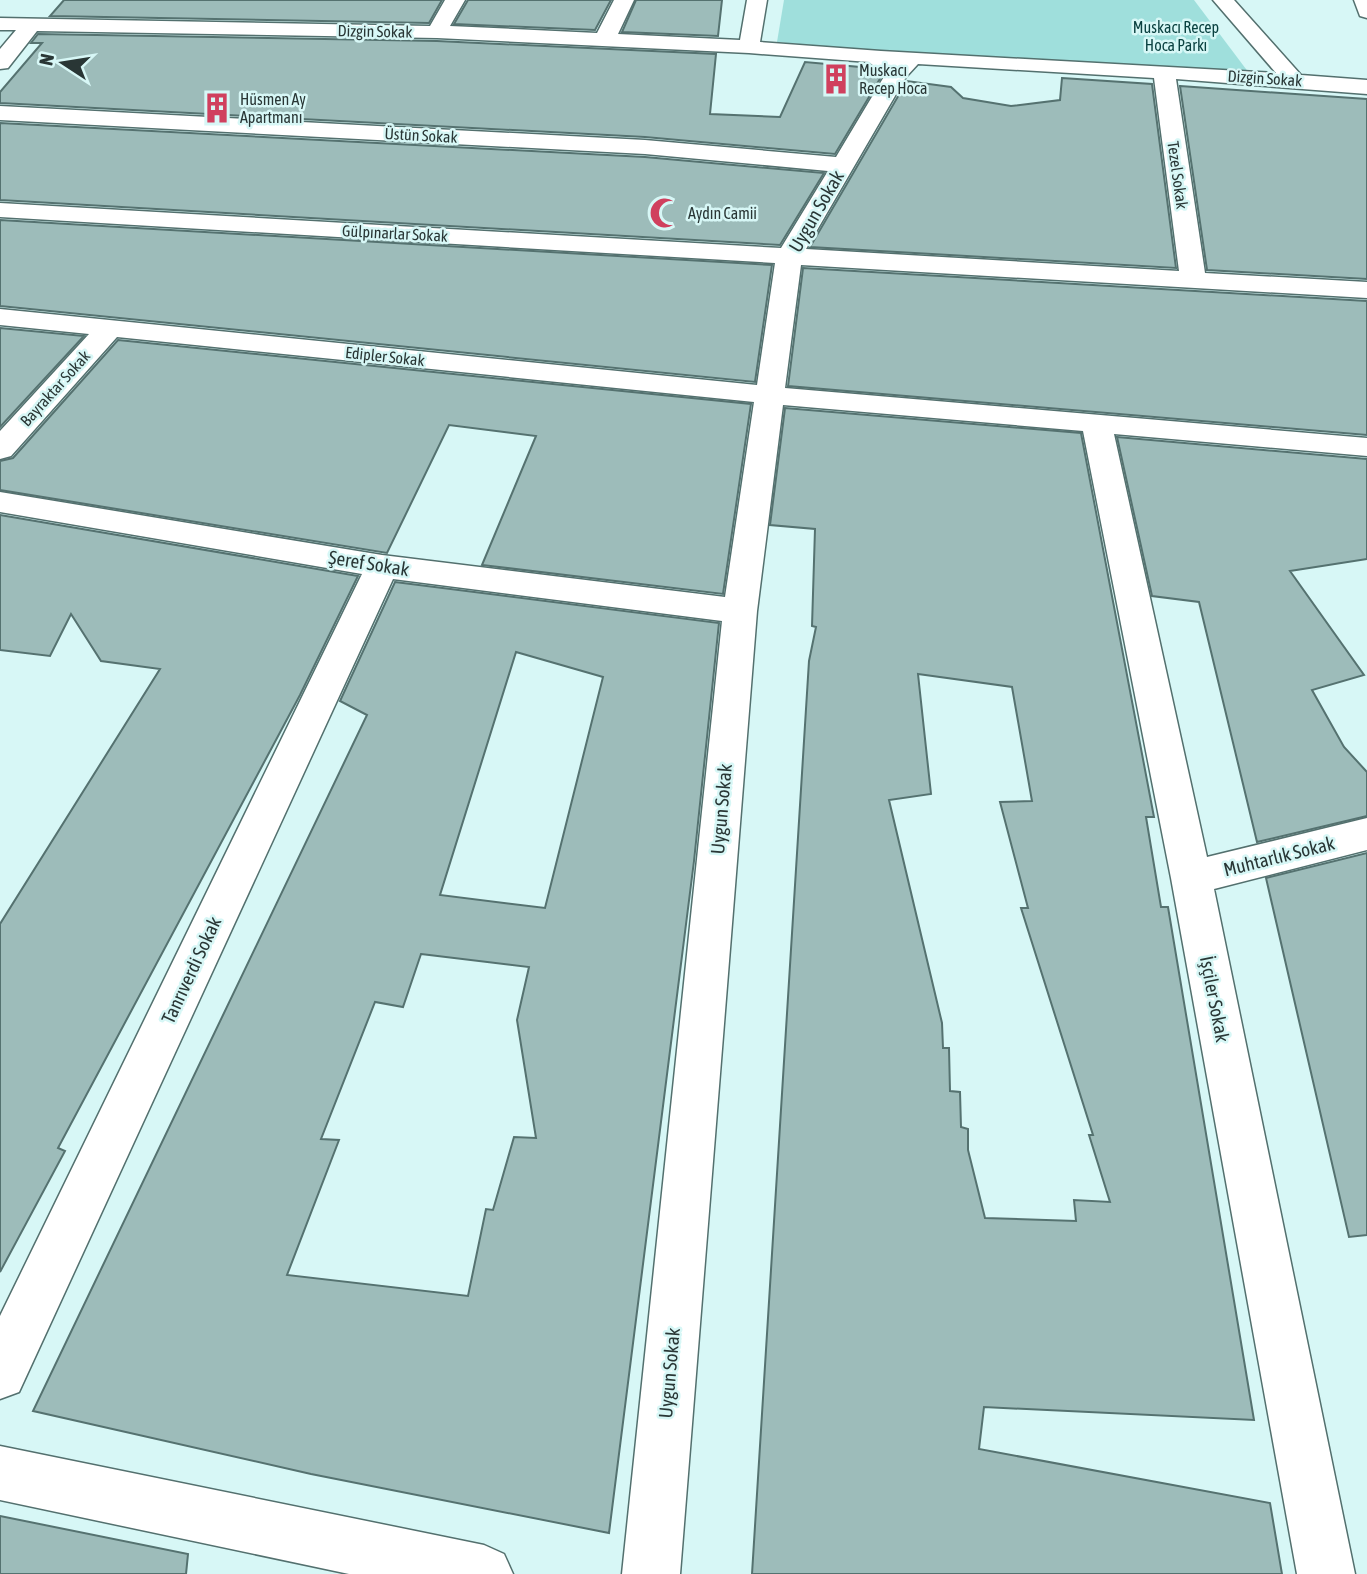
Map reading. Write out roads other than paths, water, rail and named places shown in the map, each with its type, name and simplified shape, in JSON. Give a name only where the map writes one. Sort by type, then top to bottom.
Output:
[{"type":"street","points":[[438,32],[456,0]]},
{"type":"street","points":[[604,41],[624,0]]},
{"type":"street","points":[[749,47],[757,0]]},
{"type":"street","points":[[1223,0],[1293,80]]},
{"type":"street","points":[[1364,0],[1367,12]]},
{"type":"street","name":"Dizgin Sokak","points":[[0,24],[438,32],[875,55],[904,66],[1164,71],[1367,86]]},
{"type":"street","points":[[0,63],[31,25]]},
{"type":"street","name":"Uygun Sokak","points":[[651,1574],[740,611],[789,257],[904,66]]},
{"type":"street","name":"Tezel Sokak","points":[[1164,71],[1193,279]]},
{"type":"street","name":"Üstün Sokak","points":[[0,113],[645,147],[842,165]]},
{"type":"street","name":"Gülpınarlar Sokak","points":[[0,210],[1367,290]]},
{"type":"street","name":"Edipler Sokak","points":[[0,317],[771,395],[1097,426],[1367,447]]},
{"type":"street","name":"Bayraktar Sokak","points":[[0,449],[110,328]]},
{"type":"street","name":"İşçiler Sokak","points":[[1097,426],[1191,878],[1326,1574]]},
{"type":"street","name":"Şeref Sokak","points":[[0,502],[382,566],[740,611]]},
{"type":"street","name":"Tanrıverdi Sokak","points":[[0,1373],[382,566]]},
{"type":"street","name":"Muhtarlık Sokak","points":[[1191,878],[1367,834]]},
{"type":"street","points":[[0,1473],[484,1574]]},
{"type":"place","name":"Muskacı Recep Hoca","points":[[836,79]]},
{"type":"place","name":"Hüsmen Ay Apartmanı","points":[[217,108]]},
{"type":"place","name":"Aydın Camii","points":[[665,213]]},
{"type":"park label","name":"Muskacı Recep Hoca Parkı","points":[[1176,36]]}]
